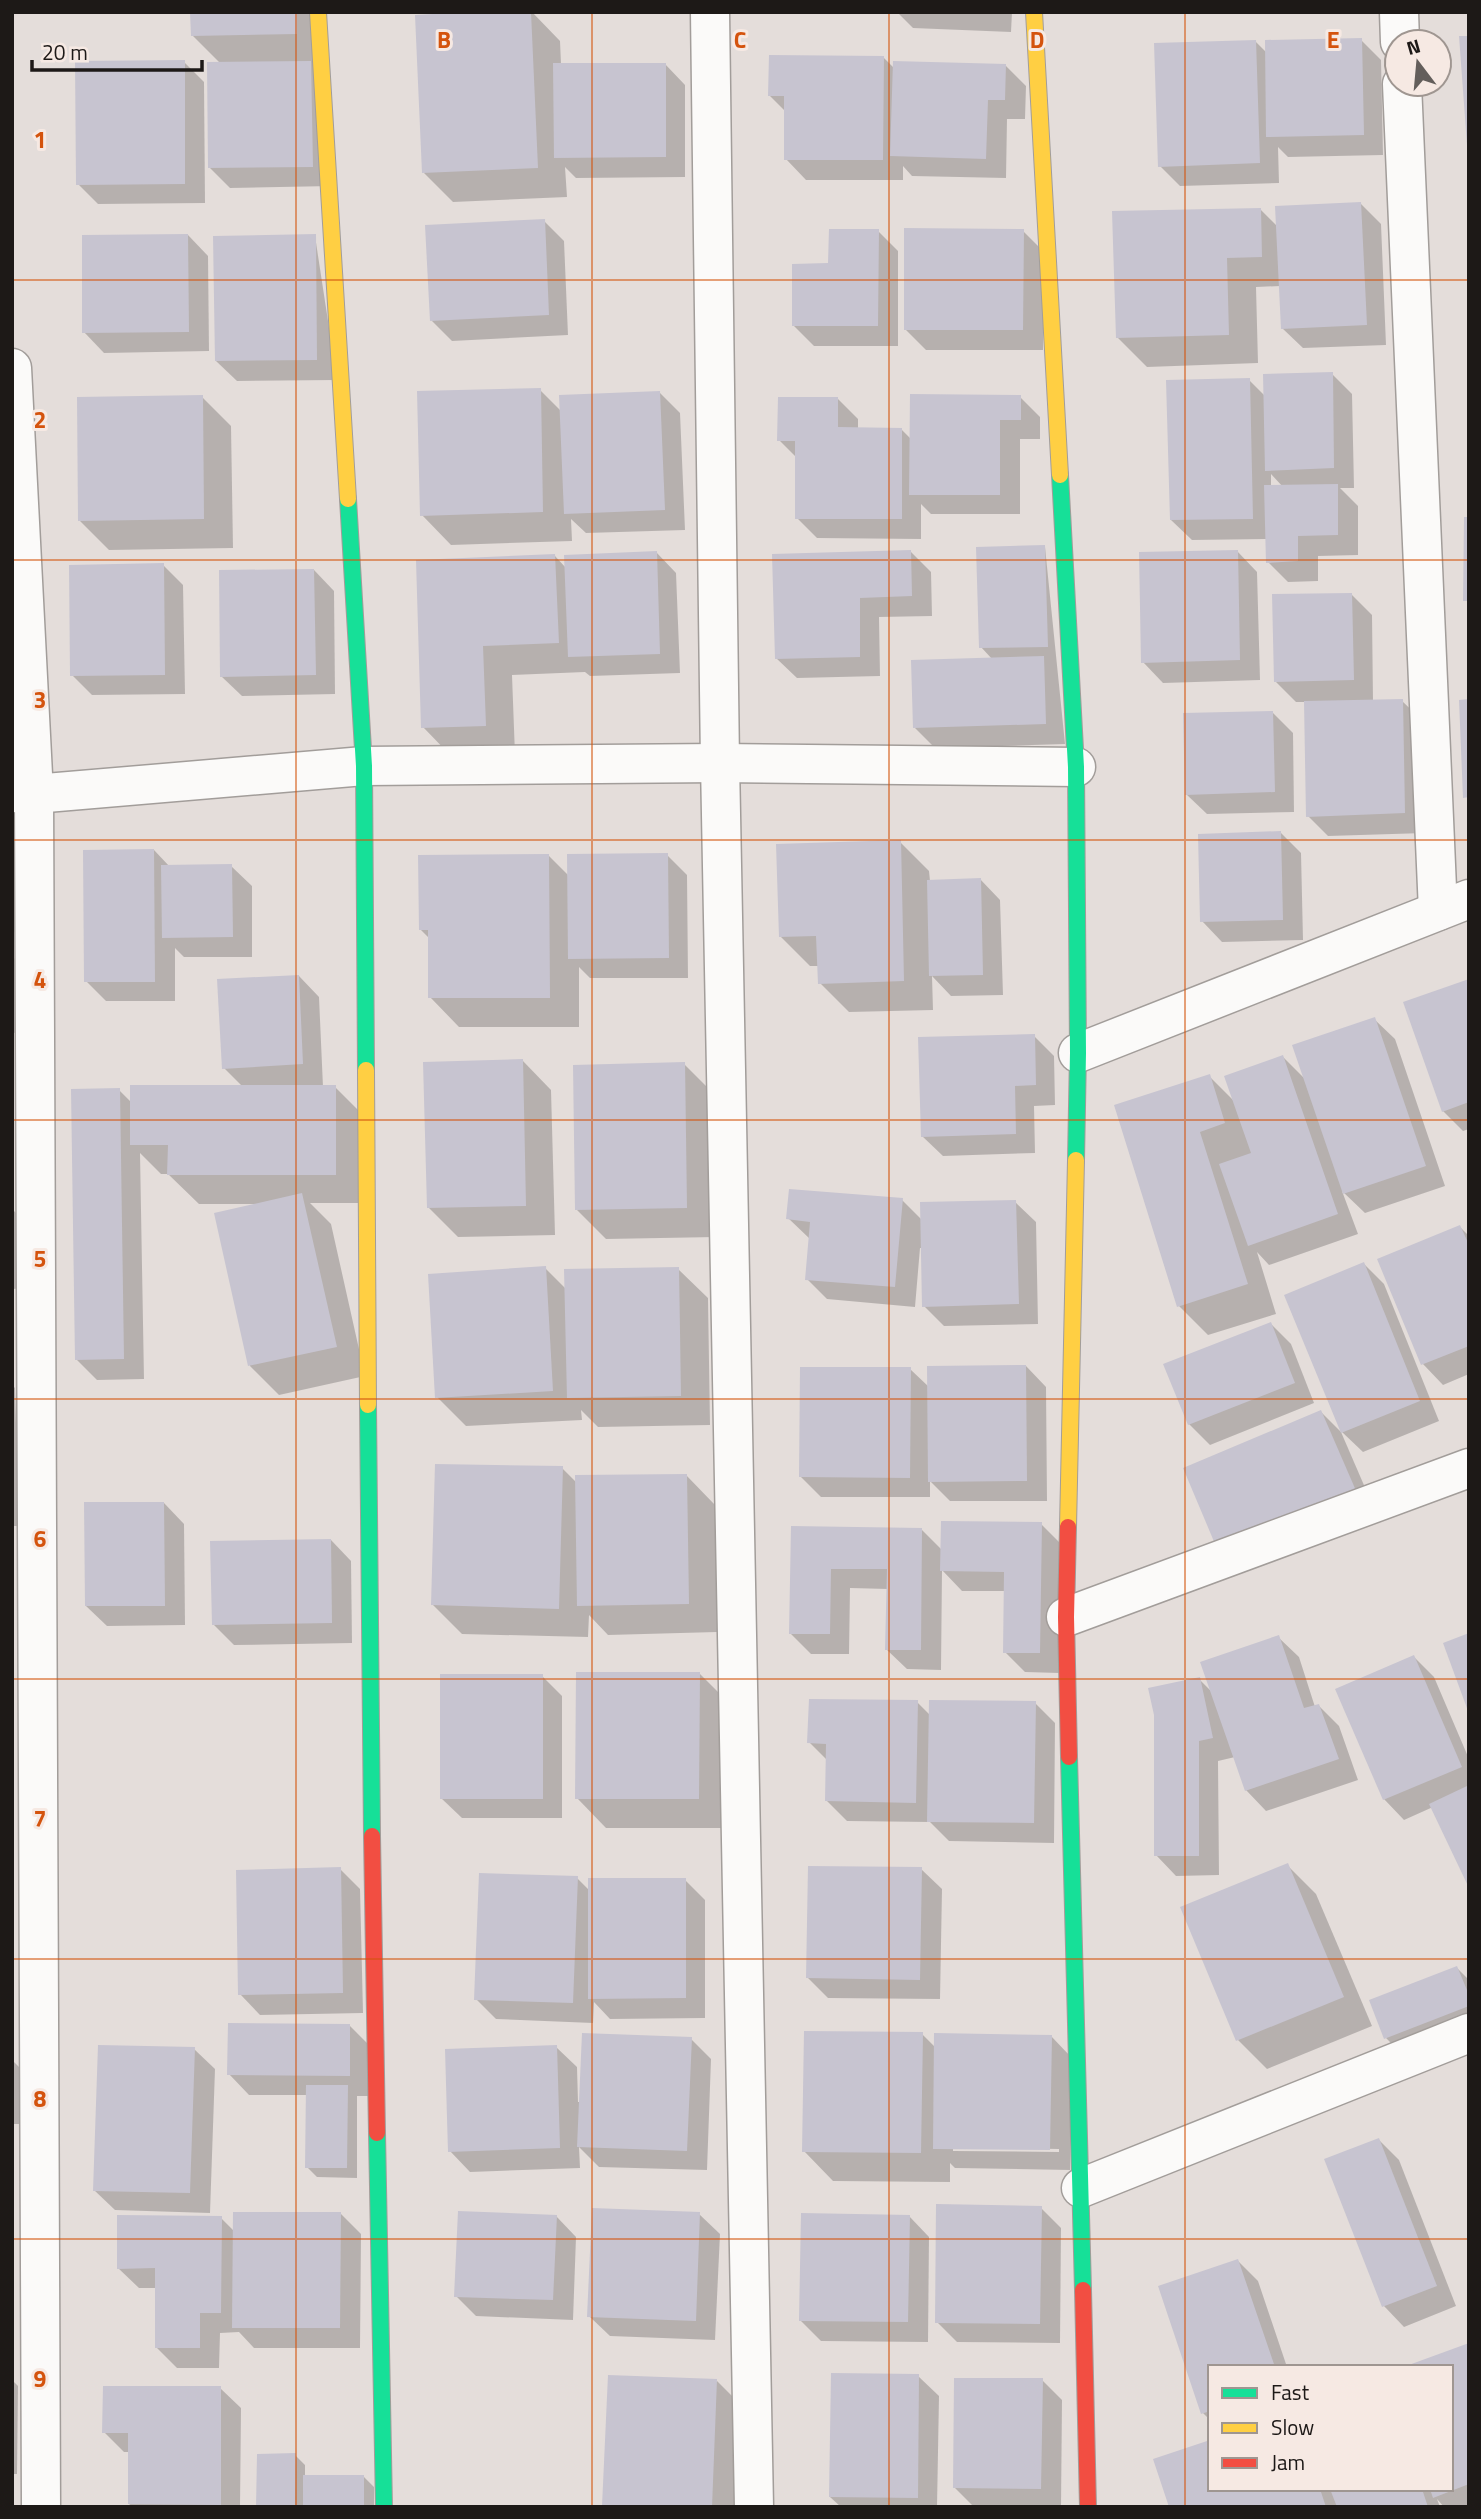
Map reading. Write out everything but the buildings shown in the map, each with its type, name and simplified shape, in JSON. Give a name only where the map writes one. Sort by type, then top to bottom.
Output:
[{"type":"street","points":[[318,12],[364,766],[370,1727],[384,2507]]},
{"type":"street","points":[[710,12],[720,763],[754,2507]]},
{"type":"street","points":[[1034,12],[1076,767],[1078,1052],[1066,1617],[1088,2507]]},
{"type":"street","points":[[1078,1052],[1453,905],[1403,98]]},
{"type":"street","points":[[12,368],[23,794],[41,2507]]},
{"type":"street","points":[[23,794],[364,766],[720,763],[1076,767]]},
{"type":"street","points":[[1066,1617],[1469,1468]]},
{"type":"street","points":[[1081,2188],[1469,2033]]},
{"type":"traffic: fast","points":[[1060,475],[1076,767],[1076,1160]]},
{"type":"traffic: fast","points":[[348,499],[364,766],[366,1070]]},
{"type":"traffic: fast","points":[[368,1405],[372,1836]]},
{"type":"traffic: fast","points":[[1069,1757],[1083,2290]]},
{"type":"traffic: fast","points":[[377,2133],[384,2507]]},
{"type":"traffic: slow","points":[[318,12],[348,499]]},
{"type":"traffic: slow","points":[[1034,12],[1060,475]]},
{"type":"traffic: slow","points":[[366,1070],[368,1405]]},
{"type":"traffic: slow","points":[[1068,1527],[1076,1160]]},
{"type":"traffic: jam","points":[[1068,1527],[1066,1617],[1069,1757]]},
{"type":"traffic: jam","points":[[372,1836],[377,2133]]},
{"type":"traffic: jam","points":[[1083,2290],[1088,2507]]}]
